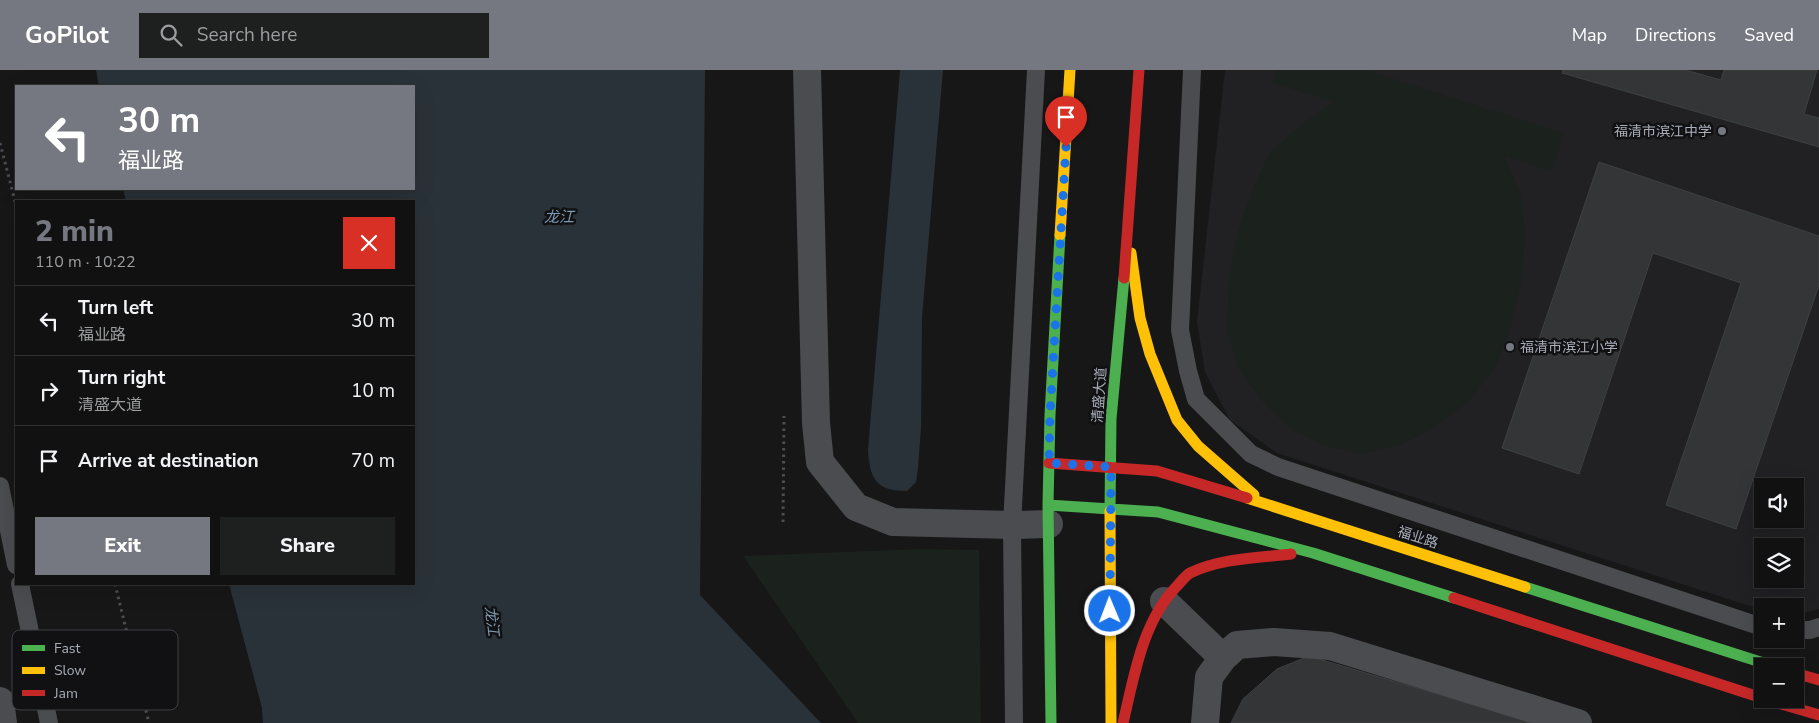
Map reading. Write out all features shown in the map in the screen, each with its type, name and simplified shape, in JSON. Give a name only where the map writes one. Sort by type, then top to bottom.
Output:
[{"type":"street","points":[[807,70],[816,423],[820,462],[856,506],[894,522],[1012,525],[1048,515],[1110,509],[1158,512],[1313,553],[1754,696]]},
{"type":"street","points":[[1051,723],[1048,515],[1050,415],[1070,70]]},
{"type":"street","name":"清盛大道","points":[[1111,723],[1111,419],[1128,228],[1139,70]]},
{"type":"street","points":[[1128,228],[1140,318],[1150,354],[1177,420],[1198,446],[1262,502]]},
{"type":"street","name":"福业路","points":[[1049,463],[1158,471],[1262,502],[1754,660]]},
{"type":"street","points":[[1123,723],[1138,660],[1156,612],[1164,600],[1189,574],[1222,562],[1313,553]]},
{"type":"street","points":[[1164,600],[1223,658]]},
{"type":"street","points":[[1205,723],[1209,677],[1223,658],[1236,645],[1274,642],[1330,646],[1578,723]]},
{"type":"street","points":[[1804,670],[1819,668]]},
{"type":"street","points":[[1804,674],[1819,680]]},
{"type":"street","points":[[0,701],[3,723]]},
{"type":"street","points":[[1778,708],[1788,716]]},
{"type":"street","points":[[1795,708],[1819,715]]},
{"type":"lane","points":[[1014,723],[1012,525],[1036,70]]},
{"type":"lane","points":[[1192,70],[1180,330],[1196,399],[1251,454],[1278,467],[1754,624]]},
{"type":"lane","points":[[0,486],[15,560]]},
{"type":"lane","points":[[20,585],[30,630]]},
{"type":"lane","points":[[1804,630],[1819,627]]},
{"type":"lane","points":[[46,710],[49,723]]},
{"type":"path","points":[[0,143],[15,201]]},
{"type":"path","points":[[115,585],[126,630]]},
{"type":"path","points":[[146,710],[149,723]]},
{"type":"shaded area","name":"福清市滨江小学","points":[[1225,70],[1819,70],[1819,609],[1804,613],[1804,598],[1754,598],[1754,607],[1277,453],[1230,420],[1205,372],[1197,322]]},
{"type":"shaded area","points":[[1276,70],[1365,70],[1564,133],[1552,171],[1504,156],[1522,197],[1525,241],[1521,283],[1511,326],[1496,366],[1470,400],[1435,427],[1402,444],[1361,454],[1326,446],[1292,430],[1264,403],[1238,368],[1227,330],[1229,279],[1237,235],[1252,191],[1271,151],[1305,122],[1335,102],[1273,83]]},
{"type":"shaded area","points":[[920,549],[979,550],[981,723],[858,723],[743,556]]},
{"type":"water","name":"龙江","points":[[96,70],[705,70],[700,595],[821,723],[263,723],[262,708],[229,585],[415,585],[415,200],[126,200],[123,190],[415,190],[415,85],[99,85]]},
{"type":"water","points":[[900,70],[943,70],[922,317],[921,428],[918,468],[916,482],[907,491],[888,489],[876,481],[870,468],[868,450]]},
{"type":"building","points":[[1563,70],[1685,70],[1721,80],[1724,70],[1817,70],[1804,114],[1819,118],[1819,147],[1562,73]]},
{"type":"building","points":[[1599,162],[1819,236],[1819,285],[1736,529],[1666,505],[1741,283],[1653,253],[1579,474],[1502,448]]},
{"type":"building","points":[[1309,656],[1532,723],[1231,723],[1243,699],[1277,669]]},
{"type":"traffic: fast","points":[[1051,723],[1048,505],[1050,415],[1060,235]]},
{"type":"traffic: fast","points":[[1110,511],[1111,419],[1124,278]]},
{"type":"traffic: fast","points":[[1048,505],[1158,512],[1313,553],[1454,598]]},
{"type":"traffic: fast","points":[[1525,587],[1754,660]]},
{"type":"traffic: slow","points":[[1060,235],[1070,70]]},
{"type":"traffic: slow","points":[[1131,253],[1140,318],[1150,354],[1177,420],[1198,446],[1254,495]]},
{"type":"traffic: slow","points":[[1247,498],[1525,587]]},
{"type":"traffic: slow","points":[[1110,511],[1111,723]]},
{"type":"traffic: jam","points":[[1124,278],[1139,70]]},
{"type":"traffic: jam","points":[[1049,463],[1157,471],[1247,498]]},
{"type":"traffic: jam","points":[[1123,723],[1147,633],[1165,600],[1185,577],[1202,568],[1227,561],[1291,554]]},
{"type":"traffic: jam","points":[[1454,598],[1754,695]]},
{"type":"traffic: jam","points":[[1804,676],[1819,680]]},
{"type":"traffic: jam","points":[[1795,708],[1819,715]]},
{"type":"place","name":"福清市滨江中学","points":[[1722,131]]},
{"type":"place","name":"福清市滨江小学","points":[[1510,347]]},
{"type":"route","points":[[1066,147],[1050,415],[1049,463],[1111,467],[1110,611]]}]
